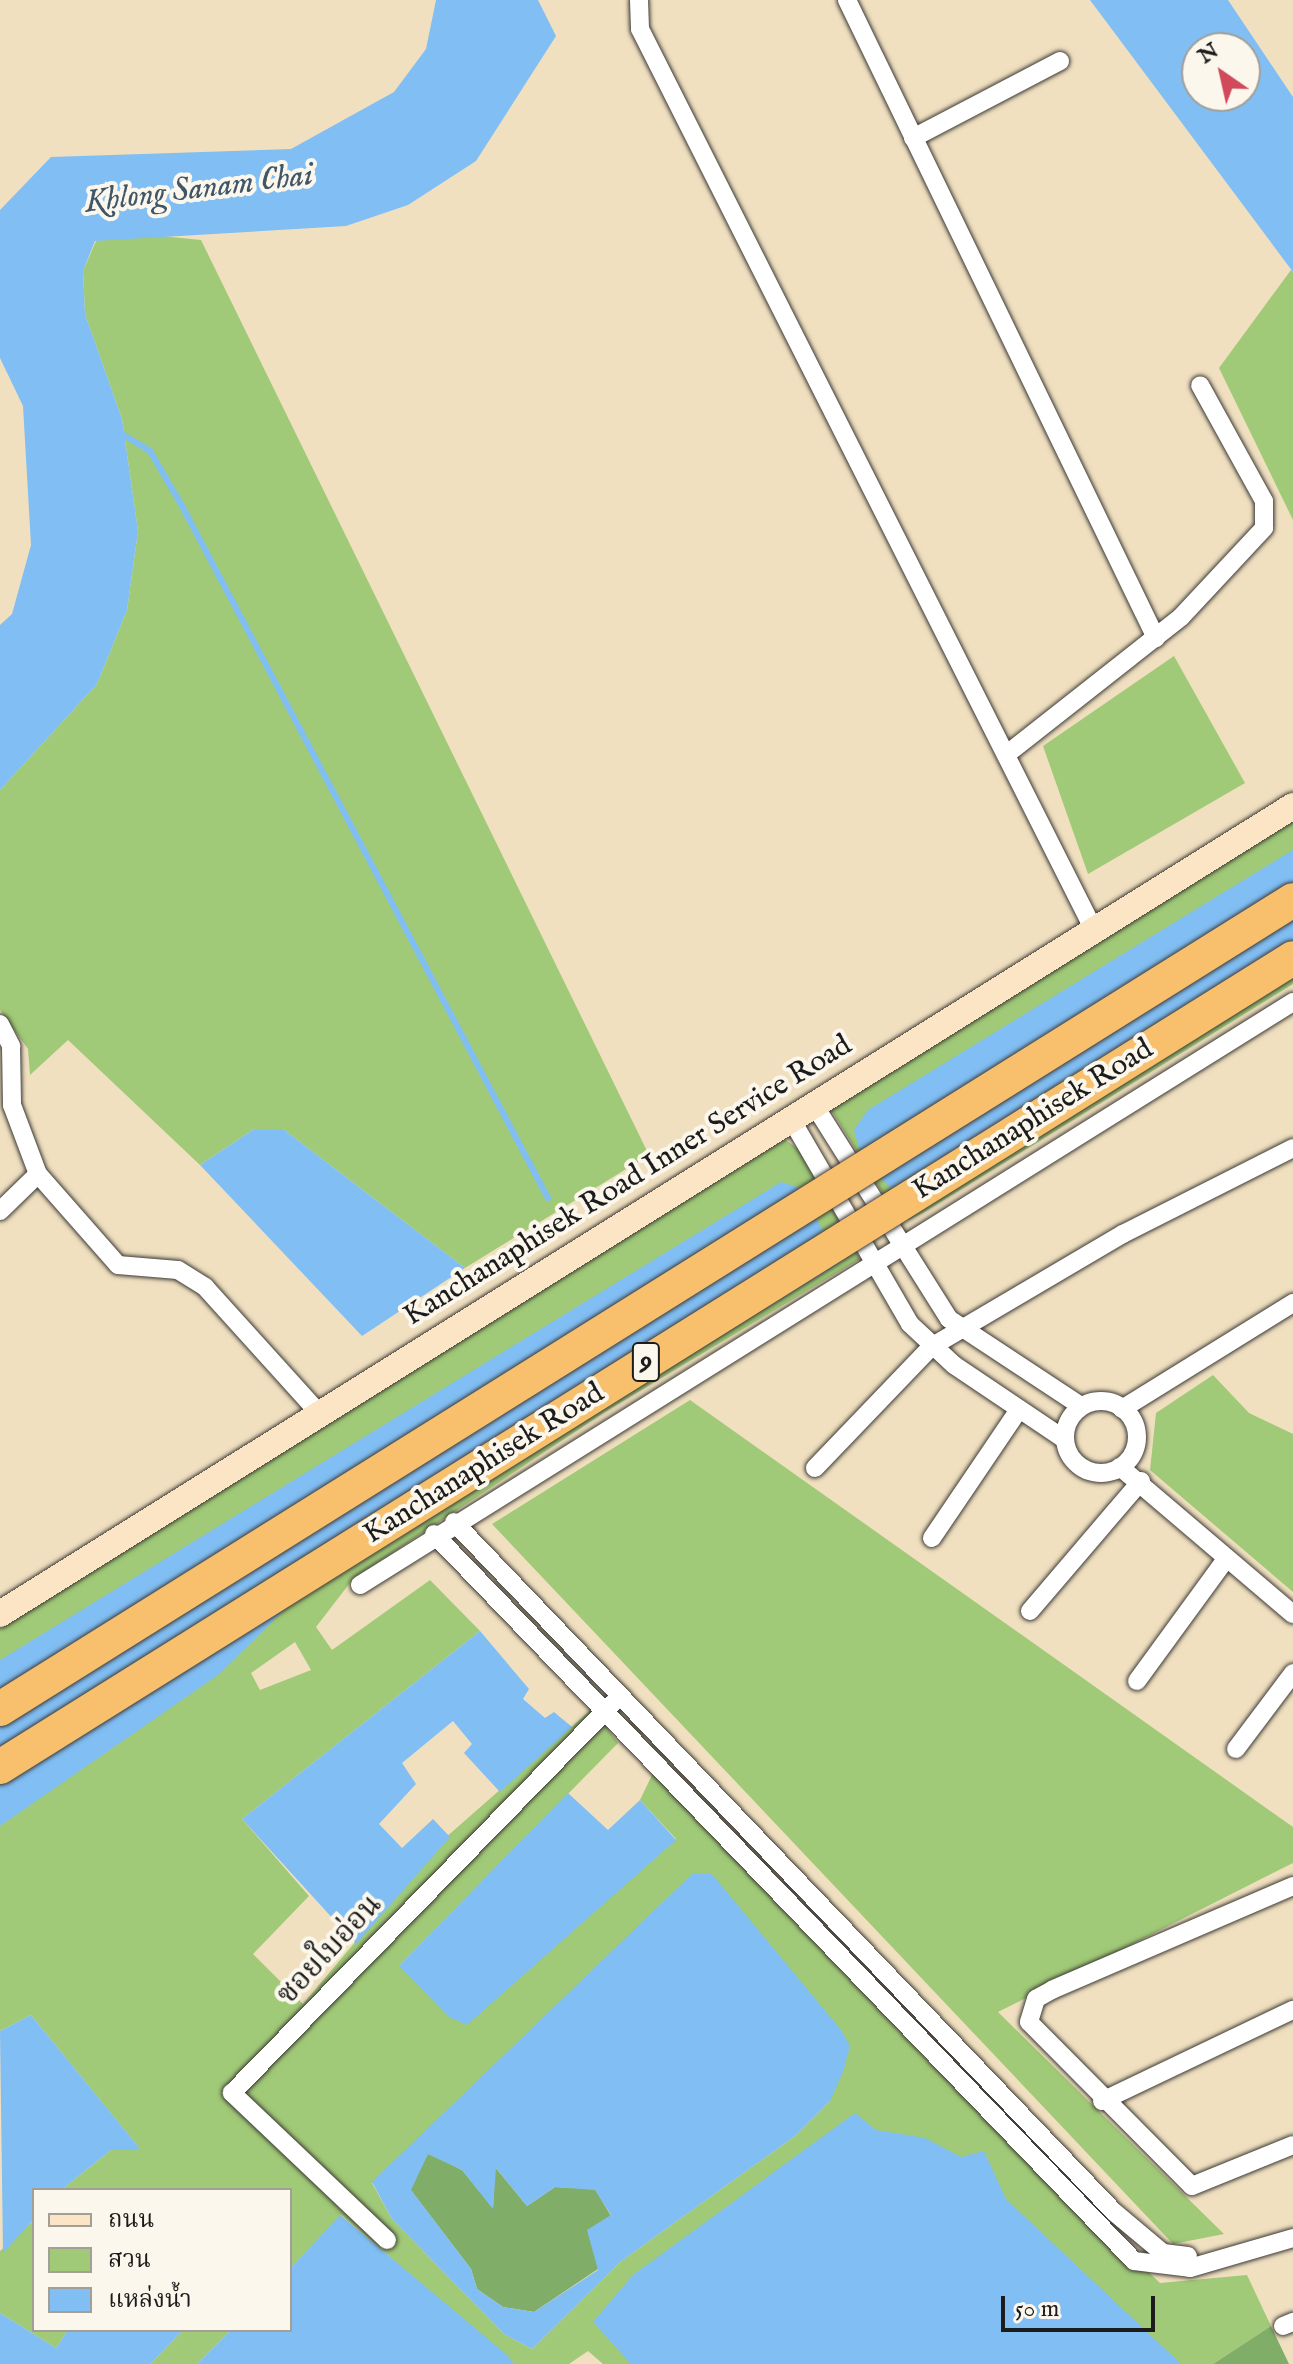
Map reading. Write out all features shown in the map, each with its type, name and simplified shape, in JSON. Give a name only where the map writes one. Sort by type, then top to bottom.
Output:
[{"type":"highway","name":"Kanchanaphisek Road","points":[[0,1709],[1293,900]]},
{"type":"highway","name":"Kanchanaphisek Road","points":[[0,1767],[1293,958]]},
{"type":"main road","name":"Kanchanaphisek Road Inner Service Road","points":[[0,1614],[790,1117],[1293,806]]},
{"type":"street","points":[[639,0],[640,29],[1094,930]]},
{"type":"street","points":[[847,0],[1156,638]]},
{"type":"street","points":[[913,138],[1060,61]]},
{"type":"street","points":[[1007,754],[1156,638],[1264,528],[1264,501],[1200,385]]},
{"type":"street","points":[[360,1585],[434,1534],[877,1263],[1293,1002]]},
{"type":"street","points":[[0,1024],[11,1046],[12,1105],[38,1174],[118,1265],[178,1270],[205,1287],[319,1413]]},
{"type":"street","points":[[813,1103],[901,1248],[962,1331],[1081,1406],[1105,1401],[1122,1409],[1137,1435],[1120,1467]]},
{"type":"street","points":[[790,1117],[931,1347],[1018,1411],[1064,1439],[1084,1469],[1120,1467],[1141,1481],[1226,1559],[1293,1614]]},
{"type":"street","points":[[815,1468],[931,1347],[1123,1234],[1293,1148]]},
{"type":"street","points":[[0,1211],[38,1174]]},
{"type":"street","points":[[1122,1409],[1293,1303]]},
{"type":"street","points":[[1064,1439],[1081,1406]]},
{"type":"street","points":[[932,1538],[1018,1411]]},
{"type":"street","points":[[1030,1611],[1141,1481]]},
{"type":"street","points":[[454,1522],[1114,2212],[1163,2253],[1193,2256],[1293,2227]]},
{"type":"street","points":[[434,1534],[607,1710],[1134,2261],[1190,2268],[1293,2238]]},
{"type":"street","points":[[1137,1681],[1226,1559]]},
{"type":"street","points":[[1236,1749],[1293,1673]]},
{"type":"street","name":"ซอยใบอ่อน","points":[[387,2240],[232,2093],[620,1695]]},
{"type":"street","points":[[1293,1886],[1036,1999],[1033,2033],[1192,2186],[1293,2145]]},
{"type":"street","points":[[793,1907],[808,1892]]},
{"type":"street","points":[[1102,2101],[1293,2010]]},
{"type":"green space","points":[[142,234],[201,240],[649,1155],[465,1268],[283,1129],[254,1129],[200,1165],[68,1040],[30,1075],[28,1049],[0,1010],[0,790],[97,684],[127,610],[138,531],[122,419],[85,314],[83,271],[96,241]]},
{"type":"green space","points":[[1291,270],[1293,272],[1293,520],[1219,368]]},
{"type":"green space","points":[[1174,656],[1245,783],[1088,874],[1043,746]]},
{"type":"green space","points":[[1293,821],[1293,984],[923,1213],[909,1220],[884,1195],[830,1108]]},
{"type":"green space","points":[[784,1139],[800,1150],[860,1259],[605,1412],[353,1579],[316,1627],[332,1650],[430,1580],[480,1631],[242,1819],[309,1896],[253,1954],[303,2004],[436,1846],[593,1708],[618,1743],[399,1966],[676,1839],[640,1800],[653,1773],[938,2071],[1160,2283],[1247,2275],[1271,2326],[1213,2364],[603,2364],[588,2351],[569,2364],[514,2364],[341,2215],[292,2267],[292,2188],[64,2188],[111,2150],[140,2149],[31,2015],[0,2031],[0,1627]],"holes":[[[295,1642],[311,1670],[260,1690],[251,1673]],[[830,2101],[795,2136],[620,2262],[532,2349],[504,2334],[392,2219],[372,2183]]]},
{"type":"green space","points":[[1213,1375],[1249,1413],[1293,1434],[1293,1592],[1150,1470],[1156,1413]]},
{"type":"green space","points":[[690,1400],[1293,1827],[1293,1863],[998,2012],[1224,2234],[1173,2244],[492,1524]]},
{"type":"green space","points":[[428,2154],[462,2170],[493,2208],[495,2167],[527,2206],[555,2187],[595,2189],[611,2216],[598,2269],[534,2312],[503,2307],[477,2289],[471,2269],[410,2189]]},
{"type":"green space","points":[[32,2222],[32,2332],[67,2332],[56,2348],[0,2313],[0,2251]]},
{"type":"green space","points":[[1271,2326],[1289,2364],[1213,2364]]},
{"type":"green space","points":[[181,2332],[229,2332],[197,2364],[150,2364]]},
{"type":"water","name":"Khlong Sanam Chai","points":[[436,0],[538,0],[556,36],[476,161],[408,205],[346,226],[95,241],[83,271],[85,314],[122,419],[138,531],[127,610],[97,684],[0,790],[0,625],[12,614],[31,545],[23,406],[0,358],[0,210],[51,157],[291,149],[394,92],[426,49]]},
{"type":"water","points":[[1090,0],[1228,0],[1249,32],[1181,32],[1181,112],[1261,112],[1261,49],[1293,97],[1293,272]]},
{"type":"water","points":[[1293,850],[1293,974],[926,1200],[888,1186],[860,1151],[854,1130],[868,1110]]},
{"type":"water","points":[[254,1129],[283,1129],[465,1268],[362,1336],[200,1165]]},
{"type":"water","points":[[781,1182],[800,1188],[840,1263],[309,1586],[218,1675],[0,1826],[0,1660]]},
{"type":"water","points":[[480,1631],[529,1689],[523,1699],[545,1718],[554,1712],[572,1727],[500,1792],[464,1753],[472,1744],[453,1721],[402,1763],[416,1784],[379,1824],[402,1848],[433,1819],[450,1837],[356,1944],[242,1819]]},
{"type":"water","points":[[568,1793],[608,1830],[640,1800],[676,1840],[467,2025],[449,2017],[399,1966]]},
{"type":"water","points":[[693,1873],[711,1873],[841,2030],[850,2046],[830,2101],[795,2136],[620,2262],[532,2349],[504,2334],[392,2219],[372,2182]],"holes":[[[428,2154],[462,2170],[493,2209],[496,2168],[527,2206],[555,2187],[595,2190],[611,2215],[587,2230],[598,2270],[534,2312],[503,2307],[477,2289],[471,2269],[411,2190]]]},
{"type":"water","points":[[31,2015],[141,2150],[111,2150],[64,2188],[32,2188],[32,2221],[3,2253],[0,2031]]},
{"type":"water","points":[[855,2113],[876,2130],[925,2138],[961,2157],[984,2151],[1006,2199],[1181,2364],[631,2364],[593,2322],[633,2275]]},
{"type":"water","points":[[340,2215],[514,2364],[197,2364],[229,2332],[292,2332],[292,2267]]},
{"type":"water","points":[[0,2313],[56,2348],[67,2332],[181,2332],[150,2364],[0,2364]]},
{"type":"waterway","points":[[117,431],[150,451],[182,506],[548,1198]]}]
